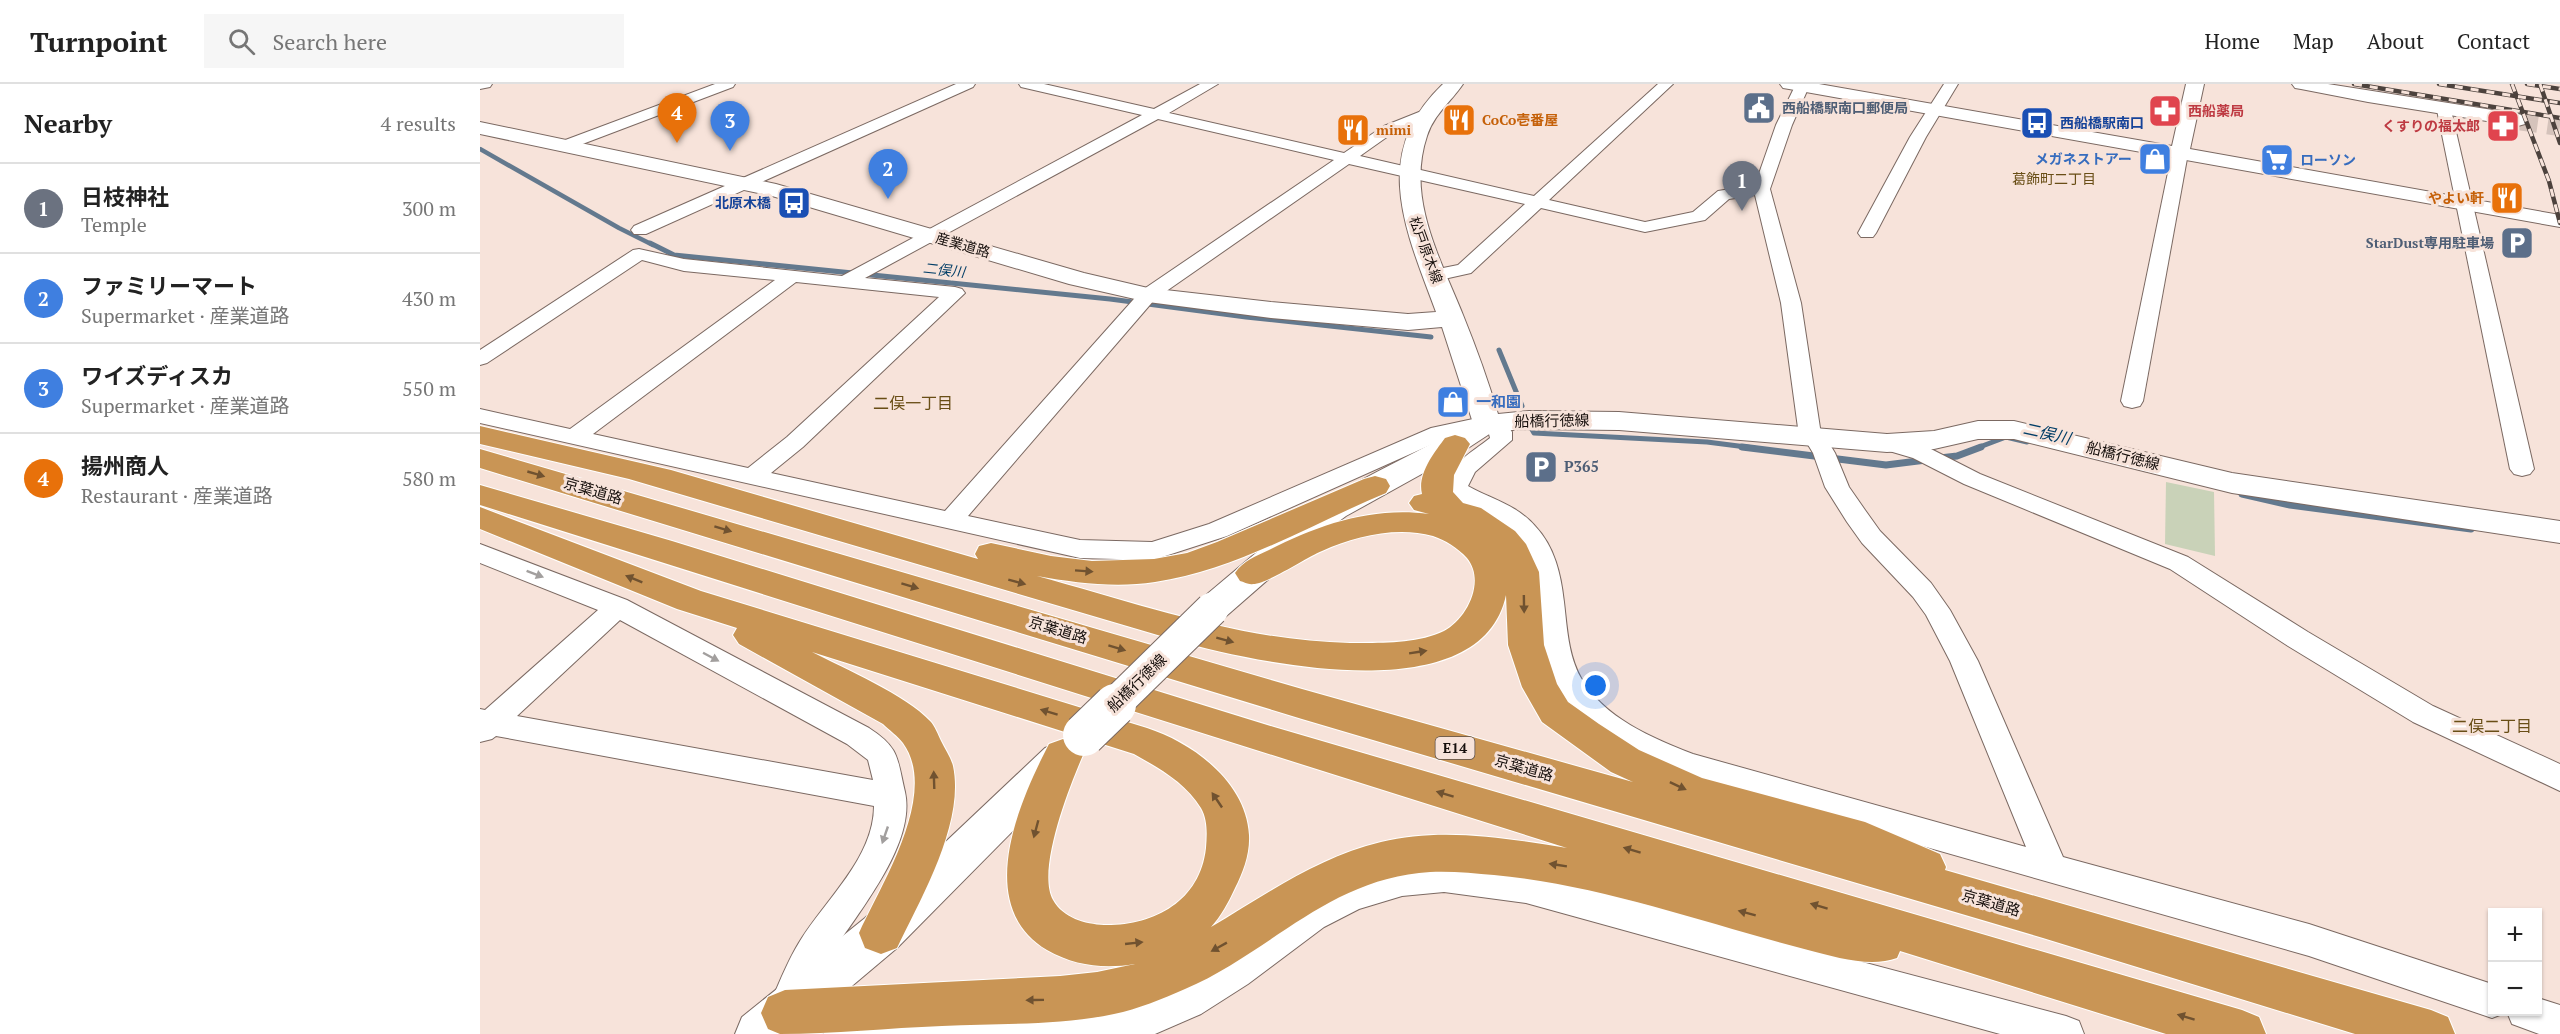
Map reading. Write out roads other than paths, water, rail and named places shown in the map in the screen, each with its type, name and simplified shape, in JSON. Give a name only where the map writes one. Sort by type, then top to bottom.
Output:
[{"type":"highway","points":[[480,435],[998,556],[1069,570],[1112,573],[1153,571],[1198,562],[1234,549],[1376,486]]},
{"type":"highway","points":[[1451,508],[1438,494],[1437,485],[1440,471],[1455,444]]},
{"type":"highway","name":"京葉道路","points":[[480,458],[1302,704],[2043,918],[2431,1034]]},
{"type":"highway","points":[[638,472],[1236,643],[1289,652],[1396,655],[1449,645],[1464,636],[1478,621],[1488,605],[1492,589],[1489,570],[1482,554],[1467,540],[1443,528],[1417,523],[1383,522],[1348,528],[1315,540],[1252,573]]},
{"type":"highway","points":[[480,495],[660,549],[1274,742],[2242,1034]]},
{"type":"highway","points":[[1300,534],[1351,513],[1390,503],[1423,503],[1451,508],[1470,515],[1504,539],[1514,552],[1522,572],[1526,645],[1540,687],[1555,712],[1585,735],[1625,761],[1694,793],[1865,840],[2043,918]]},
{"type":"highway","points":[[480,517],[688,600],[1147,743],[1174,756],[1195,771],[1213,793],[1226,814],[1228,839],[1223,868],[1213,889],[1197,913],[1173,931],[1144,942],[1108,946],[1080,945],[1052,929],[1033,908],[1029,886],[1029,855],[1047,792],[1074,745]]},
{"type":"highway","points":[[688,600],[896,714],[918,733],[933,765],[932,801],[916,865],[881,933]]},
{"type":"highway","points":[[786,1029],[882,1005],[1052,1000],[1100,995],[1134,987],[1168,975],[1228,942],[1298,894],[1340,873],[1419,854],[1481,855],[1589,870],[1810,930],[2031,969]]},
{"type":"main road","name":"松戸原木線","points":[[1454,84],[1429,112],[1416,138],[1408,171],[1411,210],[1423,249],[1451,318],[1487,423]]},
{"type":"main road","name":"産業道路","points":[[480,128],[745,183],[819,202],[1078,279],[1148,296],[1408,322],[1451,318]]},
{"type":"main road","name":"船橋行徳線","points":[[786,1029],[1212,609],[1252,573],[1335,509],[1455,444],[1487,423],[1529,420],[1619,421],[1823,451],[1934,440],[1978,430],[2014,430],[2232,483],[2560,532]]},
{"type":"street","points":[[480,86],[485,84]]},
{"type":"street","points":[[566,145],[728,84]]},
{"type":"street","points":[[640,230],[968,84]]},
{"type":"street","points":[[1026,84],[1645,227],[1699,216],[1724,195],[1762,189]]},
{"type":"street","points":[[846,282],[1211,84]]},
{"type":"street","points":[[1435,275],[1464,269],[1666,84]]},
{"type":"street","points":[[1867,233],[1918,137],[1951,84]]},
{"type":"street","points":[[2132,401],[2195,84]]},
{"type":"street","points":[[2301,84],[2444,110],[2518,120]]},
{"type":"street","points":[[2050,867],[1964,661],[1937,610],[1922,590],[1871,537],[1837,487],[1823,451],[1807,420],[1791,303],[1762,189],[1798,85],[2560,221]]},
{"type":"street","points":[[2444,110],[2522,468]]},
{"type":"street","points":[[952,519],[1148,296],[1347,157],[1395,126],[1429,112]]},
{"type":"street","points":[[480,359],[639,254],[684,265],[955,293],[795,442],[753,476]]},
{"type":"street","points":[[574,437],[792,276]]},
{"type":"street","points":[[480,416],[1080,549],[1153,551],[1218,530],[1439,433],[1487,423],[1496,425],[1501,432],[1501,440],[1464,467],[1457,479],[1456,489],[1461,494],[1492,506],[1510,517],[1531,537],[1547,575],[1556,650],[1563,675],[1580,701],[1604,723],[1642,746],[1704,770],[2309,940],[2488,999]]},
{"type":"street","points":[[1887,443],[1921,453],[1972,479],[2180,563],[2298,639],[2423,714],[2560,778]]},
{"type":"street","points":[[480,553],[618,607],[858,736],[879,752],[887,771],[891,796],[889,822],[882,843],[869,868],[800,973],[786,1029],[889,1034],[1063,1032],[1132,1022],[1153,1017],[1188,1002],[1235,972],[1312,916],[1351,897],[1402,881],[1444,877],[1526,888],[2066,1034]]},
{"type":"street","points":[[484,726],[618,607]]},
{"type":"street","points":[[484,726],[891,796]]},
{"type":"street","points":[[2540,1016],[2560,1023]]},
{"type":"waterway","name":"二俣川","points":[[480,149],[653,245]]},
{"type":"waterway","name":"二俣川","points":[[650,243],[674,255],[1110,299],[1246,317],[1431,337]]},
{"type":"waterway","name":"二俣川","points":[[1499,350],[1522,406]]},
{"type":"waterway","name":"二俣川","points":[[1530,426],[1534,433],[1707,442],[1754,448]]},
{"type":"waterway","name":"二俣川","points":[[1977,448],[2006,437],[2027,442]]},
{"type":"waterway","name":"二俣川","points":[[1742,447],[1886,465],[1926,460]]},
{"type":"waterway","name":"二俣川","points":[[1940,458],[1957,456],[1981,447]]},
{"type":"waterway","name":"二俣川","points":[[2242,494],[2290,505],[2471,529]]},
{"type":"tunnel","points":[[2518,120],[2560,126]]},
{"type":"railway","points":[[2354,84],[2523,112]]},
{"type":"railway","points":[[2439,84],[2517,96]]},
{"type":"railway","points":[[2512,84],[2517,96]]},
{"type":"railway","points":[[2527,84],[2541,86]]},
{"type":"railway","points":[[2541,86],[2560,89]]},
{"type":"railway","points":[[2541,86],[2546,101]]},
{"type":"railway","points":[[2517,96],[2546,101]]},
{"type":"railway","points":[[2517,96],[2523,112]]},
{"type":"railway","points":[[2546,101],[2560,103]]},
{"type":"railway","points":[[2546,101],[2551,117]]},
{"type":"railway","points":[[2523,112],[2551,117]]},
{"type":"railway","points":[[2523,112],[2549,181],[2560,223]]},
{"type":"railway","points":[[2551,117],[2560,118]]},
{"type":"railway","points":[[2551,117],[2560,143]]},
{"type":"place","name":"西船橋駅南口郵便局","points":[[1759,108]]},
{"type":"place","name":"西船薬局","points":[[2165,111]]},
{"type":"place","name":"CoCo壱番屋","points":[[1459,120]]},
{"type":"place","name":"西船橋駅南口","points":[[2037,123]]},
{"type":"place","name":"くすりの福太郎","points":[[2503,126]]},
{"type":"place","name":"mimi","points":[[1353,130]]},
{"type":"place","name":"揚州商人","points":[[677,143]]},
{"type":"place","name":"ワイズディスカ","points":[[730,151]]},
{"type":"place","name":"メガネストアー","points":[[2155,159]]},
{"type":"place","name":"ローソン","points":[[2277,160]]},
{"type":"place","name":"やよい軒","points":[[2507,198]]},
{"type":"place","name":"ファミリーマート","points":[[888,199]]},
{"type":"place","name":"北原木橋","points":[[794,203]]},
{"type":"place","name":"日枝神社","points":[[1742,211]]},
{"type":"place","name":"StarDust専用駐車場","points":[[2517,243]]},
{"type":"place","name":"一和園","points":[[1453,402]]},
{"type":"place","name":"P365","points":[[1541,467]]},
{"type":"district","name":"葛飾町二丁目","points":[[2054,179]]},
{"type":"district","name":"二俣一丁目","points":[[913,403]]},
{"type":"district","name":"二俣二丁目","points":[[2492,726]]}]
